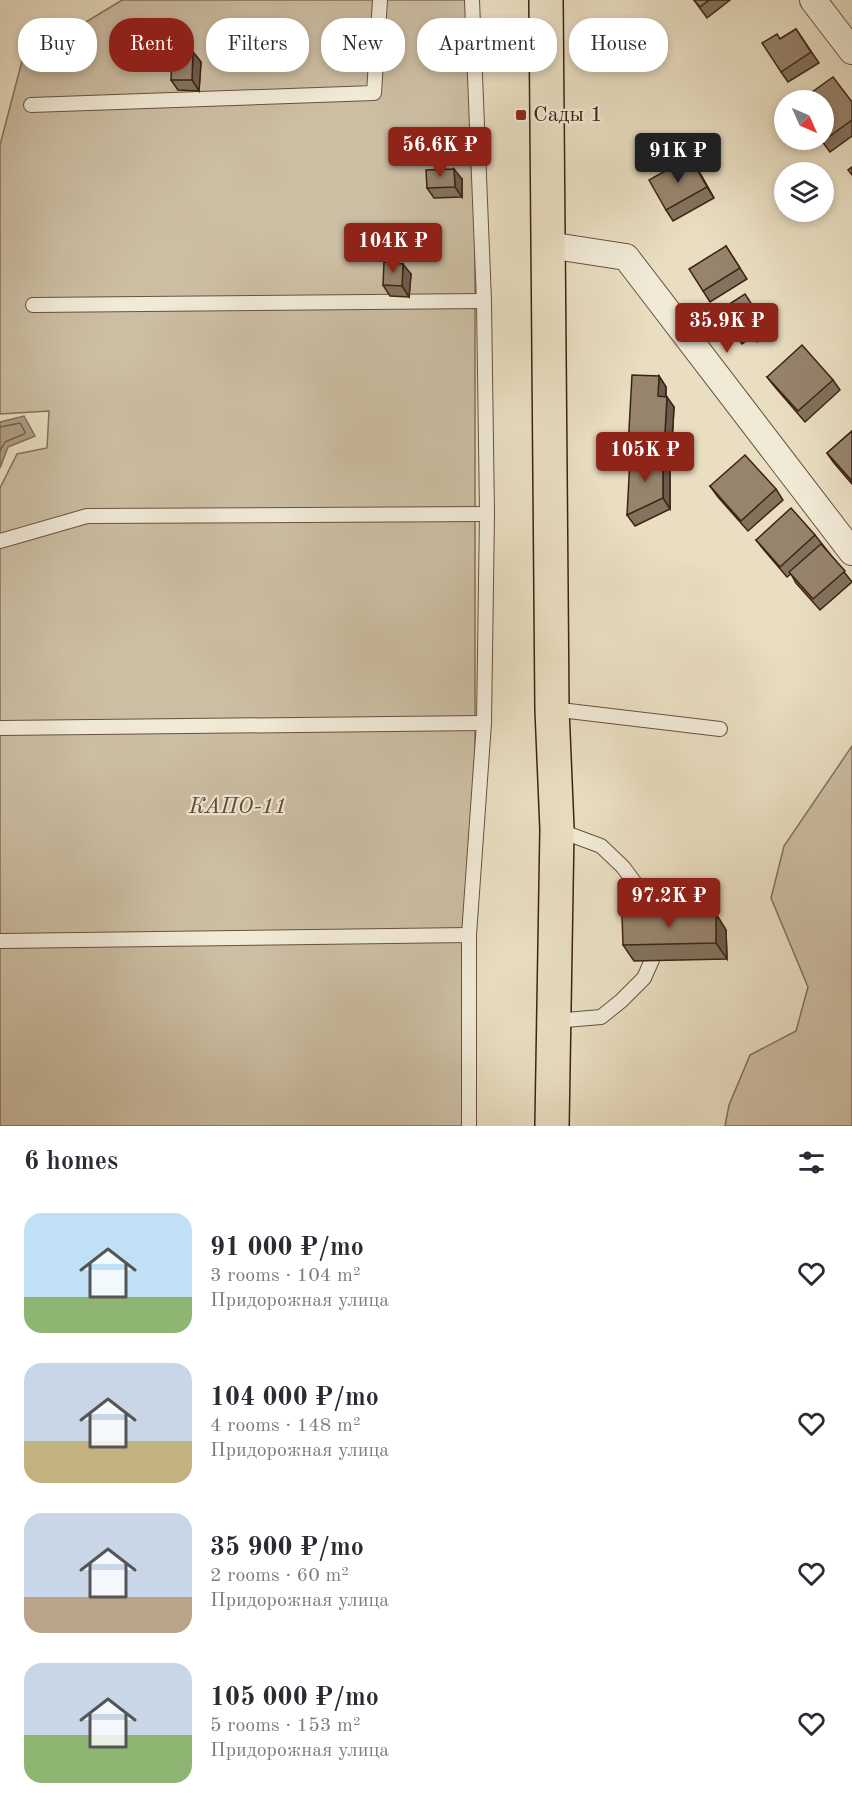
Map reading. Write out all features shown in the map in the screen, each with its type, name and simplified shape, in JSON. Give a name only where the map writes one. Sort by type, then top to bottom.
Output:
[{"type":"main road","points":[[546,0],[552,709],[557,829],[552,1126]]},
{"type":"street","points":[[813,0],[852,51]]},
{"type":"street","points":[[548,245],[626,257],[852,552]]},
{"type":"lane","points":[[31,105],[374,93],[380,0]]},
{"type":"lane","points":[[469,1126],[469,936],[484,723],[487,514],[483,301],[472,0]]},
{"type":"lane","points":[[33,306],[483,301]]},
{"type":"lane","points":[[0,541],[87,516],[487,514]]},
{"type":"lane","points":[[552,709],[720,729]]},
{"type":"lane","points":[[0,728],[484,723]]},
{"type":"lane","points":[[557,829],[601,846],[623,867],[643,894],[654,931]]},
{"type":"lane","points":[[0,941],[469,936]]},
{"type":"lane","points":[[554,1022],[601,1017],[644,978],[652,960]]},
{"type":"green space","name":"КАПО-11","points":[[122,0],[475,0],[475,18],[417,18],[417,72],[475,72],[475,1126],[0,1126],[0,488],[17,454],[47,448],[49,411],[0,414],[0,145],[19,72],[97,72],[97,18],[92,18]]},
{"type":"green space","points":[[852,746],[852,1126],[725,1126],[729,1105],[750,1055],[796,1031],[808,987],[771,898],[784,846]]},
{"type":"water","points":[[24,416],[35,436],[8,447],[0,468],[0,422]]},
{"type":"building","points":[[694,0],[709,0],[700,7]]},
{"type":"building","points":[[796,29],[811,52],[781,72],[762,43],[777,34],[780,39]]},
{"type":"building","points":[[171,72],[192,72],[192,80],[171,80]]},
{"type":"building","points":[[833,77],[852,102],[852,120],[834,133],[834,90],[815,90]]},
{"type":"building","points":[[690,157],[707,187],[666,210],[649,180]]},
{"type":"building","points":[[454,169],[455,187],[427,188],[426,170]]},
{"type":"building","points":[[726,246],[740,268],[703,291],[689,269]]},
{"type":"building","points":[[384,262],[403,264],[402,286],[383,285]]},
{"type":"building","points":[[745,294],[760,317],[754,321],[757,327],[750,332],[746,325],[734,333],[720,310]]},
{"type":"building","points":[[802,345],[833,380],[798,411],[767,377]]},
{"type":"building","points":[[632,375],[659,376],[658,396],[667,397],[664,450],[628,448]]},
{"type":"building","points":[[852,431],[852,481],[827,453]]},
{"type":"building","points":[[745,455],[776,489],[741,521],[710,486]]},
{"type":"building","points":[[630,459],[663,459],[663,498],[627,515]]},
{"type":"building","points":[[791,508],[815,535],[780,567],[756,540]]},
{"type":"building","points":[[821,544],[845,571],[813,599],[789,572]]},
{"type":"building","points":[[716,914],[716,943],[623,945],[622,916]]},
{"type":"place","name":"Сады 1","points":[[521,115]]}]
